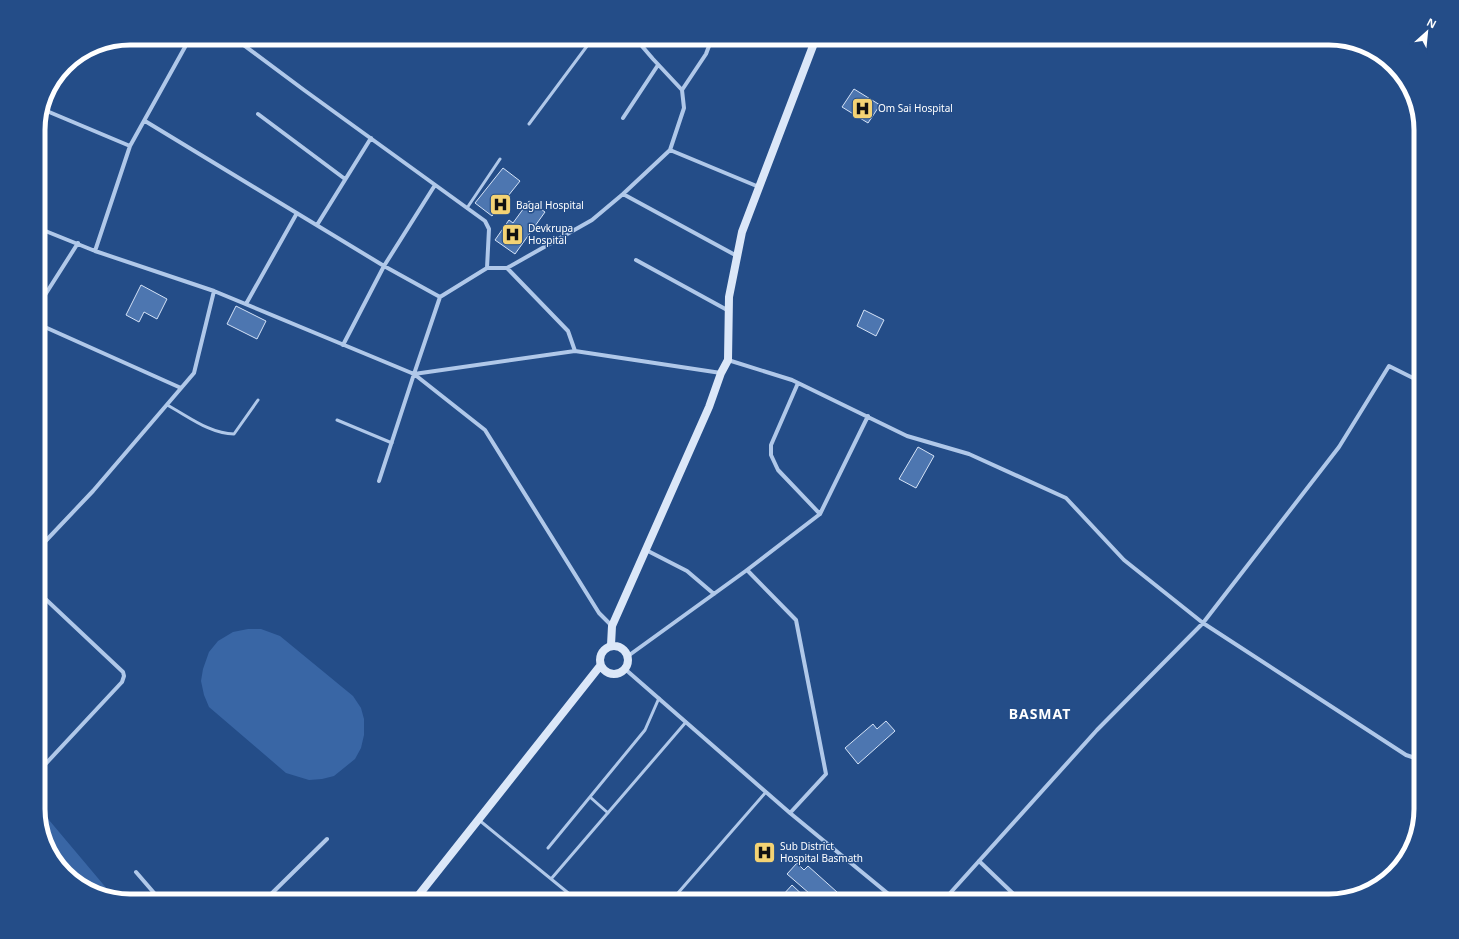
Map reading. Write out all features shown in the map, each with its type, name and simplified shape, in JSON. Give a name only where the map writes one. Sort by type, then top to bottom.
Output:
[{"type":"main road","points":[[611,646],[612,626],[709,407],[728,360],[729,297],[742,232],[813,45]]},
{"type":"main road","points":[[420,894],[600,666],[600,656],[606,647],[618,646],[624,650],[628,656],[628,662],[625,669],[619,673],[612,674],[605,672],[600,666]]},
{"type":"street","points":[[95,251],[130,146],[186,45]]},
{"type":"street","points":[[244,45],[486,221],[488,224],[487,268]]},
{"type":"street","points":[[379,481],[440,297],[487,268],[507,268],[592,220],[623,194],[670,150],[684,108],[682,90],[641,45]]},
{"type":"street","points":[[682,90],[706,54],[709,45]]},
{"type":"street","points":[[623,118],[658,65]]},
{"type":"street","points":[[47,111],[130,146]]},
{"type":"street","points":[[258,114],[345,179]]},
{"type":"street","points":[[145,121],[384,266],[440,297]]},
{"type":"street","points":[[317,225],[371,138]]},
{"type":"street","points":[[670,150],[759,187]]},
{"type":"street","points":[[343,345],[384,266],[435,185]]},
{"type":"street","points":[[623,194],[737,257]]},
{"type":"street","points":[[246,304],[297,213]]},
{"type":"street","points":[[45,231],[95,251],[214,291],[414,374],[485,430],[599,612],[612,626]]},
{"type":"street","points":[[45,295],[78,244]]},
{"type":"street","points":[[636,260],[729,311]]},
{"type":"street","points":[[507,268],[568,331],[575,351]]},
{"type":"street","points":[[45,542],[93,492],[194,373],[214,291]]},
{"type":"street","points":[[45,327],[181,388]]},
{"type":"street","points":[[414,374],[575,351],[722,373]]},
{"type":"street","points":[[728,360],[798,383],[907,436],[969,454],[1066,498],[1124,560],[1203,623],[1406,755],[1414,758]]},
{"type":"street","points":[[949,894],[1097,730],[1203,623],[1339,447],[1389,366],[1414,378]]},
{"type":"street","points":[[798,383],[771,445],[772,456],[778,470],[820,514]]},
{"type":"street","points":[[628,656],[747,570],[820,514],[868,416]]},
{"type":"street","points":[[646,550],[687,571],[714,594]]},
{"type":"street","points":[[747,570],[796,620],[826,774],[790,813]]},
{"type":"street","points":[[45,599],[123,672],[124,676],[122,682],[45,764]]},
{"type":"street","points":[[625,669],[790,813],[888,894]]},
{"type":"street","points":[[271,894],[327,839]]},
{"type":"street","points":[[979,861],[1014,894]]},
{"type":"street","points":[[136,872],[156,894]]},
{"type":"lane","points":[[530,124],[588,45]]},
{"type":"lane","points":[[467,208],[500,159]]},
{"type":"lane","points":[[167,405],[210,429],[223,434],[234,434],[258,400]]},
{"type":"lane","points":[[337,420],[392,443]]},
{"type":"lane","points":[[548,848],[645,730],[659,698]]},
{"type":"lane","points":[[551,879],[686,722]]},
{"type":"lane","points":[[677,894],[766,792]]},
{"type":"lane","points":[[590,797],[608,813]]},
{"type":"lane","points":[[478,820],[569,894]]},
{"type":"shaded area","points":[[248,629],[261,629],[280,636],[353,696],[361,708],[364,719],[364,735],[361,748],[355,759],[334,776],[309,780],[286,773],[209,707],[204,695],[201,681],[203,669],[209,652],[218,641],[233,632]]},
{"type":"shaded area","points":[[45,815],[108,891],[83,880],[63,861],[51,842]]},
{"type":"building","points":[[854,89],[880,105],[868,123],[842,107]]},
{"type":"building","points":[[503,168],[520,181],[492,216],[475,203]]},
{"type":"building","points":[[529,201],[545,212],[515,254],[495,240],[509,220],[513,223]]},
{"type":"building","points":[[141,285],[167,299],[157,319],[144,312],[139,322],[126,315]]},
{"type":"building","points":[[236,306],[266,321],[257,339],[227,324]]},
{"type":"building","points":[[864,310],[884,320],[876,336],[857,326]]},
{"type":"building","points":[[918,447],[934,456],[916,488],[899,479]]},
{"type":"building","points":[[886,721],[895,731],[858,764],[845,748],[873,724],[877,729]]},
{"type":"building","points":[[797,863],[804,870],[808,866],[839,894],[810,894],[787,874]]},
{"type":"building","points":[[792,885],[802,894],[784,894]]},
{"type":"place","name":"Om Sai Hospital","points":[[862,108]]},
{"type":"place","name":"Bagal Hospital","points":[[500,205]]},
{"type":"place","name":"Devkrupa Hospital","points":[[512,234]]},
{"type":"place","name":"Sub District Hospital Basmath","points":[[764,852]]},
{"type":"district","name":"BASMAT","points":[[1040,713]]}]
